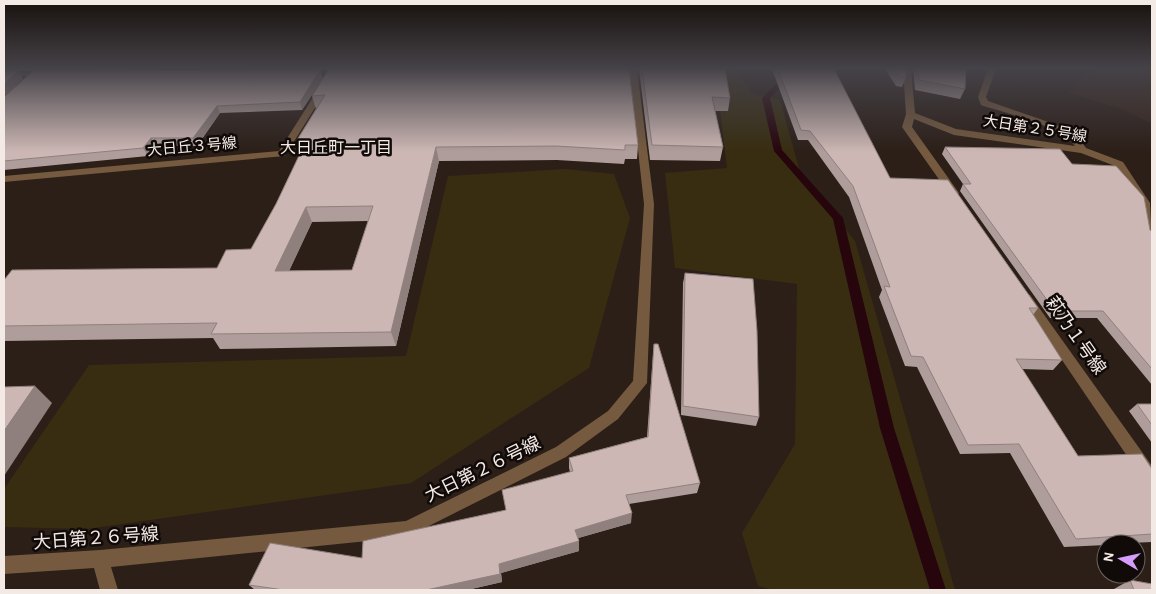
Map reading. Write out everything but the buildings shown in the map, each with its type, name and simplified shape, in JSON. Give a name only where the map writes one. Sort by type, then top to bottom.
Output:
[{"type":"street","name":"大日丘３号線","points":[[4,179],[282,154],[316,97]]},
{"type":"street","name":"大日第２６号線","points":[[4,565],[100,559],[407,529],[561,452],[613,415],[640,383],[649,204],[636,97]]},
{"type":"street","points":[[909,97],[911,114],[907,127],[958,200]]},
{"type":"street","points":[[982,97],[984,102],[1060,129],[1073,136],[1083,150]]},
{"type":"street","name":"大日第２５号線","points":[[911,114],[954,132],[1083,150],[1119,164],[1145,202],[1152,237]]},
{"type":"street","name":"萩乃１号線","points":[[1021,290],[1152,478]]},
{"type":"street","points":[[100,559],[109,590]]},
{"type":"shaded area","points":[[718,97],[767,97],[780,100],[800,172],[855,241],[955,590],[773,590],[758,586],[742,533],[795,444],[797,284],[675,268],[665,173],[727,168]]},
{"type":"shaded area","points":[[1081,97],[1152,97],[1152,124],[1119,108]]},
{"type":"shaded area","points":[[565,169],[614,174],[630,218],[589,368],[411,483],[87,529],[4,527],[4,489],[89,365],[406,356],[448,176]]},
{"type":"waterway","points":[[767,97],[766,98],[778,151],[838,218],[887,428],[938,590]]},
{"type":"district","name":"大日丘町一丁目","points":[[336,148]]}]
